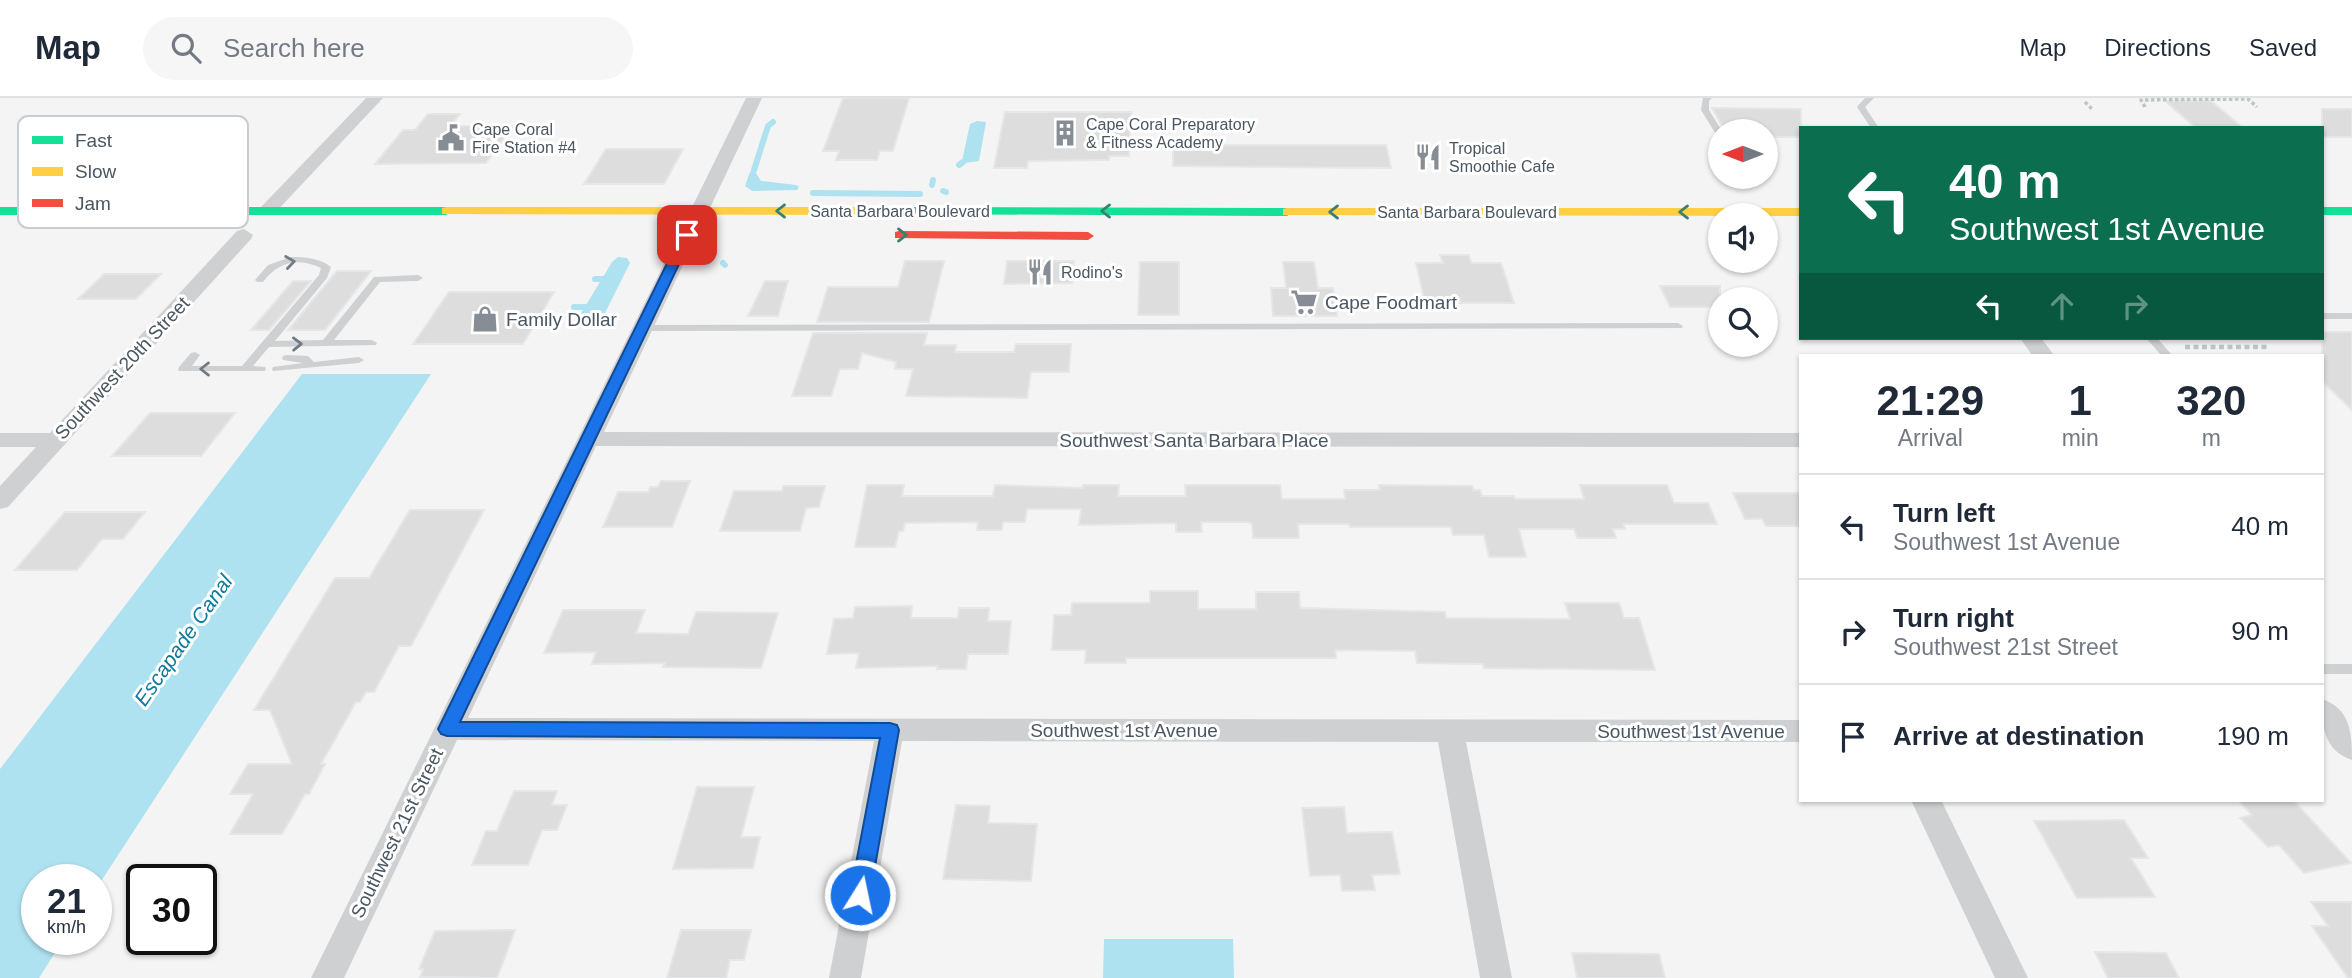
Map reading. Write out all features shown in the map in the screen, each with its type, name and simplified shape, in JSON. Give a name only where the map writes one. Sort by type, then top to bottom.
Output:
[{"type":"main road","name":"Santa Barbara Boulevard","points":[[0,211],[18,211]]},
{"type":"main road","name":"Santa Barbara Boulevard","points":[[248,211],[1799,212]]},
{"type":"main road","points":[[2324,211],[2352,211]]},
{"type":"main road","points":[[217,235],[251,235]]},
{"type":"main road","name":"Santa Barbara Boulevard","points":[[883,235],[1111,236]]},
{"type":"street","points":[[267,211],[375,98]]},
{"type":"street","name":"Southwest 21st Street","points":[[327,978],[641,328],[691,235],[698,212],[754,98]]},
{"type":"street","name":"Southwest 20th Street","points":[[0,500],[251,235]]},
{"type":"street","points":[[2032,340],[2042,354]]},
{"type":"street","name":"Southwest Santa Barbara Place","points":[[588,439],[1799,440]]},
{"type":"street","points":[[0,440],[56,440]]},
{"type":"street","name":"Southwest 1st Avenue","points":[[447,729],[1799,731]]},
{"type":"street","points":[[845,978],[890,730]]},
{"type":"street","points":[[1450,731],[1496,978]]},
{"type":"street","points":[[1927,802],[2012,978]]},
{"type":"lane","points":[[1708,98],[1705,100],[1705,110],[1711,119]]},
{"type":"lane","points":[[1870,98],[1861,107],[1874,126]]},
{"type":"lane","points":[[245,369],[315,292],[326,267],[317,261],[288,261],[271,267],[260,280]]},
{"type":"lane","points":[[326,343],[377,279],[418,278]]},
{"type":"lane","points":[[358,287],[371,286]]},
{"type":"lane","points":[[340,311],[353,310]]},
{"type":"lane","points":[[2324,316],[2352,316]]},
{"type":"lane","points":[[641,328],[1678,326]]},
{"type":"lane","points":[[2153,340],[2166,354]]},
{"type":"lane","points":[[267,344],[372,343]]},
{"type":"lane","points":[[195,355],[183,369],[261,369]]},
{"type":"lane","points":[[255,358],[271,358]]},
{"type":"lane","points":[[287,358],[304,358],[310,364]]},
{"type":"lane","points":[[277,369],[359,360]]},
{"type":"lane","points":[[2324,669],[2352,669]]},
{"type":"path","points":[[2146,107],[2141,100],[2248,99],[2258,107]]},
{"type":"path","points":[[2085,102],[2092,109]]},
{"type":"path","points":[[2185,347],[2270,347]]},
{"type":"water","points":[[977,121],[986,122],[979,161],[964,163],[962,161],[970,124]]},
{"type":"water","points":[[754,170],[761,181],[799,187],[797,190],[752,191],[745,186],[750,172]]},
{"type":"water","points":[[618,257],[627,258],[630,263],[604,315],[596,320],[582,317],[580,315],[612,262]]},
{"type":"water","name":"Escapade Canal","points":[[302,374],[431,374],[112,864],[21,864],[21,955],[54,955],[39,978],[0,978],[0,769]]},
{"type":"water","points":[[1104,939],[1233,939],[1234,978],[1103,978]]},
{"type":"building","points":[[843,98],[909,98],[893,151],[880,151],[877,160],[836,160],[839,151],[823,151]]},
{"type":"building","points":[[2165,101],[2211,101],[2241,126],[2194,126]]},
{"type":"building","points":[[1712,108],[1801,109],[1799,137],[1778,137],[1778,119],[1718,119]]},
{"type":"building","points":[[2322,109],[2352,109],[2352,137],[2324,137]]},
{"type":"building","name":"Cape Coral Preparatory & Fitness Academy","points":[[1005,112],[1131,112],[1129,156],[1109,156],[1109,160],[1028,161],[1027,168],[994,168]]},
{"type":"building","name":"Cape Coral Fire Station #4","points":[[428,114],[460,114],[450,126],[513,126],[486,163],[375,164],[403,130],[415,130]]},
{"type":"building","points":[[1173,145],[1386,145],[1391,168],[1173,166]]},
{"type":"building","points":[[606,149],[683,149],[664,184],[584,184]]},
{"type":"building","points":[[1440,255],[1469,255],[1471,263],[1501,263],[1514,303],[1425,303],[1416,263],[1443,263]]},
{"type":"building","points":[[905,261],[944,261],[929,322],[817,322],[828,287],[898,287]]},
{"type":"building","points":[[1007,261],[1074,261],[1072,283],[1004,284]]},
{"type":"building","points":[[1140,262],[1179,262],[1179,315],[1138,315]]},
{"type":"building","points":[[1283,262],[1314,262],[1318,288],[1333,288],[1337,316],[1273,316],[1271,288],[1286,288]]},
{"type":"building","points":[[337,271],[371,271],[325,330],[288,330]]},
{"type":"building","points":[[104,274],[161,274],[136,299],[78,299]]},
{"type":"building","points":[[293,281],[311,281],[269,330],[251,330]]},
{"type":"building","points":[[765,281],[788,281],[778,316],[748,316]]},
{"type":"building","points":[[1660,286],[1720,286],[1708,287],[1708,307],[1670,307]]},
{"type":"building","points":[[449,292],[554,292],[523,344],[413,344]]},
{"type":"building","points":[[2324,332],[2352,332],[2352,410],[2324,383]]},
{"type":"building","points":[[813,333],[927,333],[924,345],[956,345],[955,352],[1014,352],[1016,344],[1071,344],[1069,372],[1031,372],[1027,398],[906,396],[913,369],[895,369],[896,362],[862,353],[858,369],[840,369],[831,396],[792,396]]},
{"type":"building","points":[[150,413],[235,413],[201,456],[112,456]]},
{"type":"building","points":[[661,481],[690,481],[672,527],[603,527],[618,492],[648,492],[650,487],[658,487]]},
{"type":"building","points":[[867,485],[904,485],[902,496],[993,496],[995,485],[1083,488],[1083,485],[1119,485],[1118,496],[1186,496],[1185,485],[1280,485],[1282,499],[1345,499],[1344,490],[1380,490],[1379,485],[1472,486],[1473,490],[1480,490],[1482,496],[1584,499],[1580,485],[1667,485],[1674,503],[1708,503],[1717,524],[1623,524],[1625,529],[1613,529],[1616,538],[1577,538],[1574,529],[1519,529],[1526,557],[1489,557],[1484,535],[1453,535],[1451,527],[1298,524],[1299,538],[1253,538],[1252,524],[1248,522],[1201,522],[1202,532],[1176,532],[1176,523],[1079,525],[1081,509],[1027,509],[1025,522],[1003,522],[1002,530],[977,530],[978,522],[905,523],[903,531],[899,531],[895,547],[855,547]]},
{"type":"building","points":[[783,486],[825,486],[819,507],[806,508],[800,531],[720,531],[734,491],[782,491]]},
{"type":"building","points":[[1733,493],[1799,493],[1799,526],[1766,526],[1762,519],[1745,519]]},
{"type":"building","points":[[410,510],[484,510],[411,646],[399,646],[374,692],[366,692],[360,702],[356,702],[321,764],[325,764],[309,794],[305,794],[282,834],[230,834],[253,794],[230,794],[248,764],[292,764],[270,710],[254,710],[335,578],[369,578]]},
{"type":"building","points":[[65,512],[145,512],[123,539],[102,539],[77,570],[15,570]]},
{"type":"building","points":[[1150,591],[1198,591],[1198,609],[1256,609],[1256,592],[1299,592],[1300,608],[1445,612],[1446,618],[1570,619],[1565,603],[1619,603],[1624,618],[1639,618],[1655,670],[1484,668],[1483,664],[1417,663],[1415,651],[1335,650],[1336,658],[1126,658],[1126,663],[1085,663],[1086,650],[1052,650],[1054,615],[1071,615],[1072,603],[1150,603]]},
{"type":"building","points":[[912,606],[911,618],[958,618],[959,608],[989,608],[988,621],[1011,621],[1008,654],[968,654],[966,669],[937,669],[938,666],[856,668],[859,653],[827,654],[834,619],[853,618],[855,607]]},
{"type":"building","points":[[563,610],[645,610],[636,633],[688,634],[696,612],[778,613],[761,668],[663,667],[665,663],[592,664],[596,652],[544,653]]},
{"type":"building","points":[[697,787],[754,787],[741,837],[760,837],[753,868],[673,869]]},
{"type":"building","points":[[514,791],[557,791],[552,805],[567,805],[557,830],[542,830],[528,865],[472,865],[486,831],[497,831]]},
{"type":"building","points":[[2240,802],[2295,802],[2351,863],[2304,873],[2279,845],[2268,847],[2240,818],[2252,815]]},
{"type":"building","points":[[956,805],[990,806],[988,823],[1037,824],[1031,881],[943,879]]},
{"type":"building","points":[[1344,807],[1347,833],[1392,832],[1400,874],[1372,875],[1375,890],[1342,891],[1340,875],[1310,876],[1302,808]]},
{"type":"building","points":[[2124,820],[2148,858],[2131,858],[2155,897],[2077,898],[2034,821]]},
{"type":"building","points":[[2311,902],[2352,902],[2352,978],[2348,978],[2312,926],[2328,926]]},
{"type":"building","points":[[515,930],[497,978],[420,977],[423,969],[419,969],[435,931]]},
{"type":"building","points":[[681,930],[751,930],[744,960],[730,960],[726,978],[667,978]]},
{"type":"building","points":[[2095,952],[2166,953],[2179,978],[2108,978]]},
{"type":"building","points":[[1572,953],[1659,954],[1665,978],[1577,978]]},
{"type":"waterway","points":[[754,170],[768,126],[773,122]]},
{"type":"waterway","points":[[959,165],[963,162]]},
{"type":"waterway","points":[[932,185],[933,180]]},
{"type":"waterway","points":[[813,193],[920,194]]},
{"type":"waterway","points":[[595,279],[602,279]]},
{"type":"waterway","points":[[574,307],[585,307]]},
{"type":"traffic: fast","points":[[0,211],[18,211]]},
{"type":"traffic: fast","points":[[248,211],[446,211]]},
{"type":"traffic: fast","points":[[899,211],[1287,212]]},
{"type":"traffic: fast","points":[[2324,211],[2352,211]]},
{"type":"traffic: slow","points":[[446,211],[899,211]]},
{"type":"traffic: slow","points":[[1287,212],[1799,212]]},
{"type":"traffic: jam","points":[[899,235],[1088,236]]},
{"type":"place","name":"Cape Coral Preparatory & Fitness Academy","points":[[1065,133]]},
{"type":"place","name":"Cape Coral Fire Station #4","points":[[451,138]]},
{"type":"place","name":"Tropical Smoothie Cafe","points":[[1428,157]]},
{"type":"place","name":"Rodino's","points":[[1040,272]]},
{"type":"place","name":"Cape Foodmart","points":[[1304,302]]},
{"type":"place","name":"Family Dollar","points":[[485,319]]},
{"type":"route","points":[[687,235],[447,729],[890,730],[860,895]]}]
